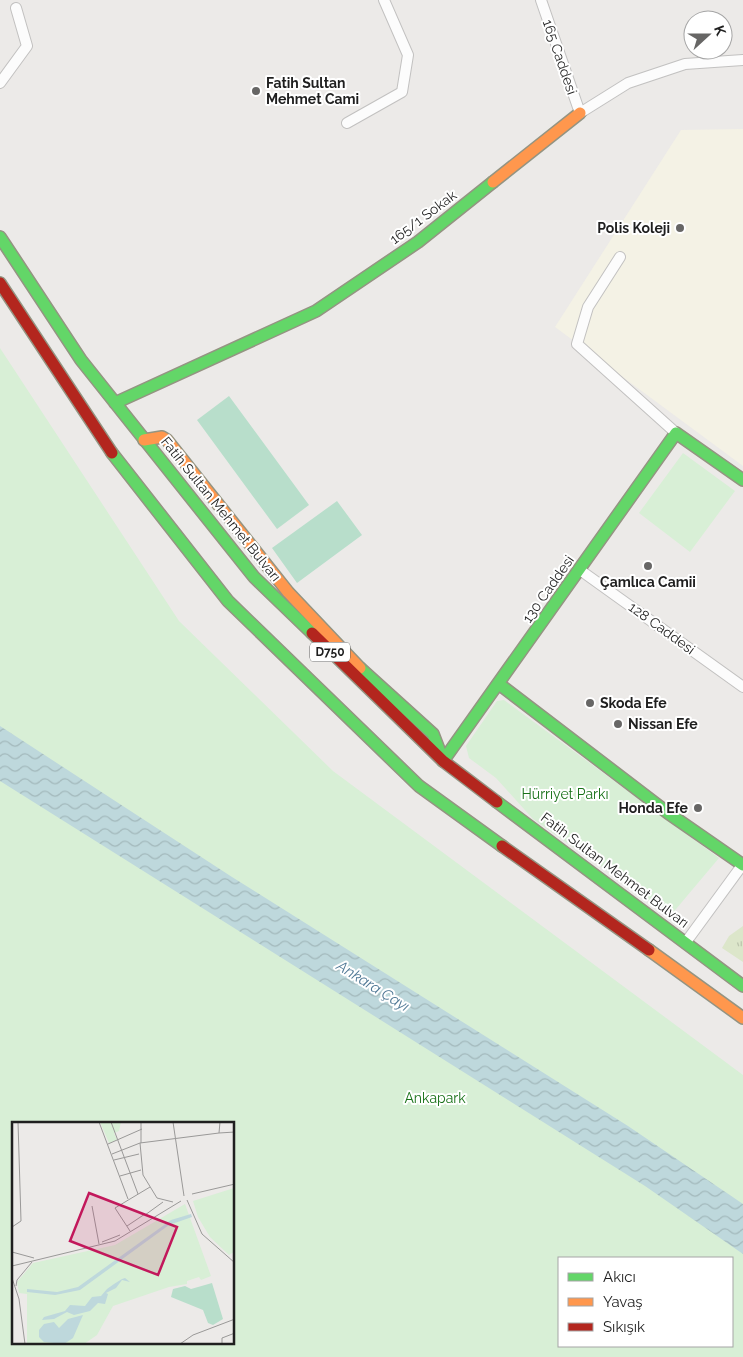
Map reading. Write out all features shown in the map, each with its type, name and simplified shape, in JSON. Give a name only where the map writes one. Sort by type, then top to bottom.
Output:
[{"type":"main road","name":"165/1 Sokak","points":[[115,403],[316,311],[418,242],[580,114]]},
{"type":"main road","name":"Fatih Sultan Mehmet Bulvarı","points":[[0,237],[81,360],[254,577],[443,761],[743,986]]},
{"type":"main road","name":"D750","points":[[0,283],[113,455],[228,601],[419,786],[743,1018]]},
{"type":"main road","points":[[676,432],[743,480]]},
{"type":"main road","name":"130 Caddesi","points":[[443,761],[676,432]]},
{"type":"main road","points":[[144,440],[162,437],[167,440],[288,592],[358,666],[433,734],[443,761]]},
{"type":"main road","points":[[499,684],[742,869]]},
{"type":"street","points":[[348,123],[402,92],[408,55],[384,0]]},
{"type":"street","name":"165 Caddesi","points":[[541,0],[580,114]]},
{"type":"street","points":[[0,83],[27,46],[16,8]]},
{"type":"street","name":"165/1 Sokak","points":[[580,114],[628,83],[685,64],[743,60]]},
{"type":"street","points":[[620,256],[588,307],[576,344],[676,432]]},
{"type":"street","name":"128 Caddesi","points":[[580,570],[743,687]]},
{"type":"street","points":[[686,942],[742,869]]},
{"type":"shaded area","name":"Polis Koleji","points":[[743,129],[743,466],[555,327],[681,130]]},
{"type":"green space","name":"Ankapark","points":[[0,348],[179,621],[333,771],[743,1075],[743,1357],[0,1357]]},
{"type":"green space","points":[[229,396],[309,505],[277,529],[197,420]]},
{"type":"green space","points":[[683,453],[735,491],[690,552],[639,513]]},
{"type":"green space","points":[[337,501],[362,535],[297,583],[272,548]]},
{"type":"green space","name":"Hürriyet Parkı","points":[[504,700],[719,858],[671,915],[533,819],[496,778],[469,758],[466,746],[497,701]]},
{"type":"green space","points":[[743,926],[743,962],[722,948],[729,936]]},
{"type":"water","name":"Ankara Çayı","points":[[0,726],[232,877],[628,1126],[743,1204],[743,1254],[645,1186],[0,781]]},
{"type":"traffic: fast","points":[[115,403],[316,311],[418,242],[493,182]]},
{"type":"traffic: fast","points":[[0,237],[81,360],[254,577],[312,633]]},
{"type":"traffic: fast","points":[[443,761],[676,433],[743,480]]},
{"type":"traffic: fast","points":[[112,453],[228,601],[419,786],[502,846]]},
{"type":"traffic: fast","points":[[360,668],[433,734],[443,760]]},
{"type":"traffic: fast","points":[[499,684],[668,813],[743,865]]},
{"type":"traffic: fast","points":[[497,802],[743,986]]},
{"type":"traffic: slow","points":[[493,182],[580,113]]},
{"type":"traffic: slow","points":[[144,440],[162,437],[167,440],[288,592],[360,668]]},
{"type":"traffic: slow","points":[[649,950],[743,1018]]},
{"type":"traffic: jam","points":[[0,283],[112,453]]},
{"type":"traffic: jam","points":[[312,633],[443,761],[497,802]]},
{"type":"traffic: jam","points":[[502,846],[649,950]]},
{"type":"place","name":"Fatih Sultan Mehmet Cami","points":[[256,91]]},
{"type":"place","name":"Polis Koleji","points":[[680,228]]},
{"type":"place","name":"Çamlıca Camii","points":[[648,566]]},
{"type":"place","name":"Skoda Efe","points":[[590,703]]},
{"type":"place","name":"Nissan Efe","points":[[618,724]]},
{"type":"place","name":"Honda Efe","points":[[698,808]]}]
